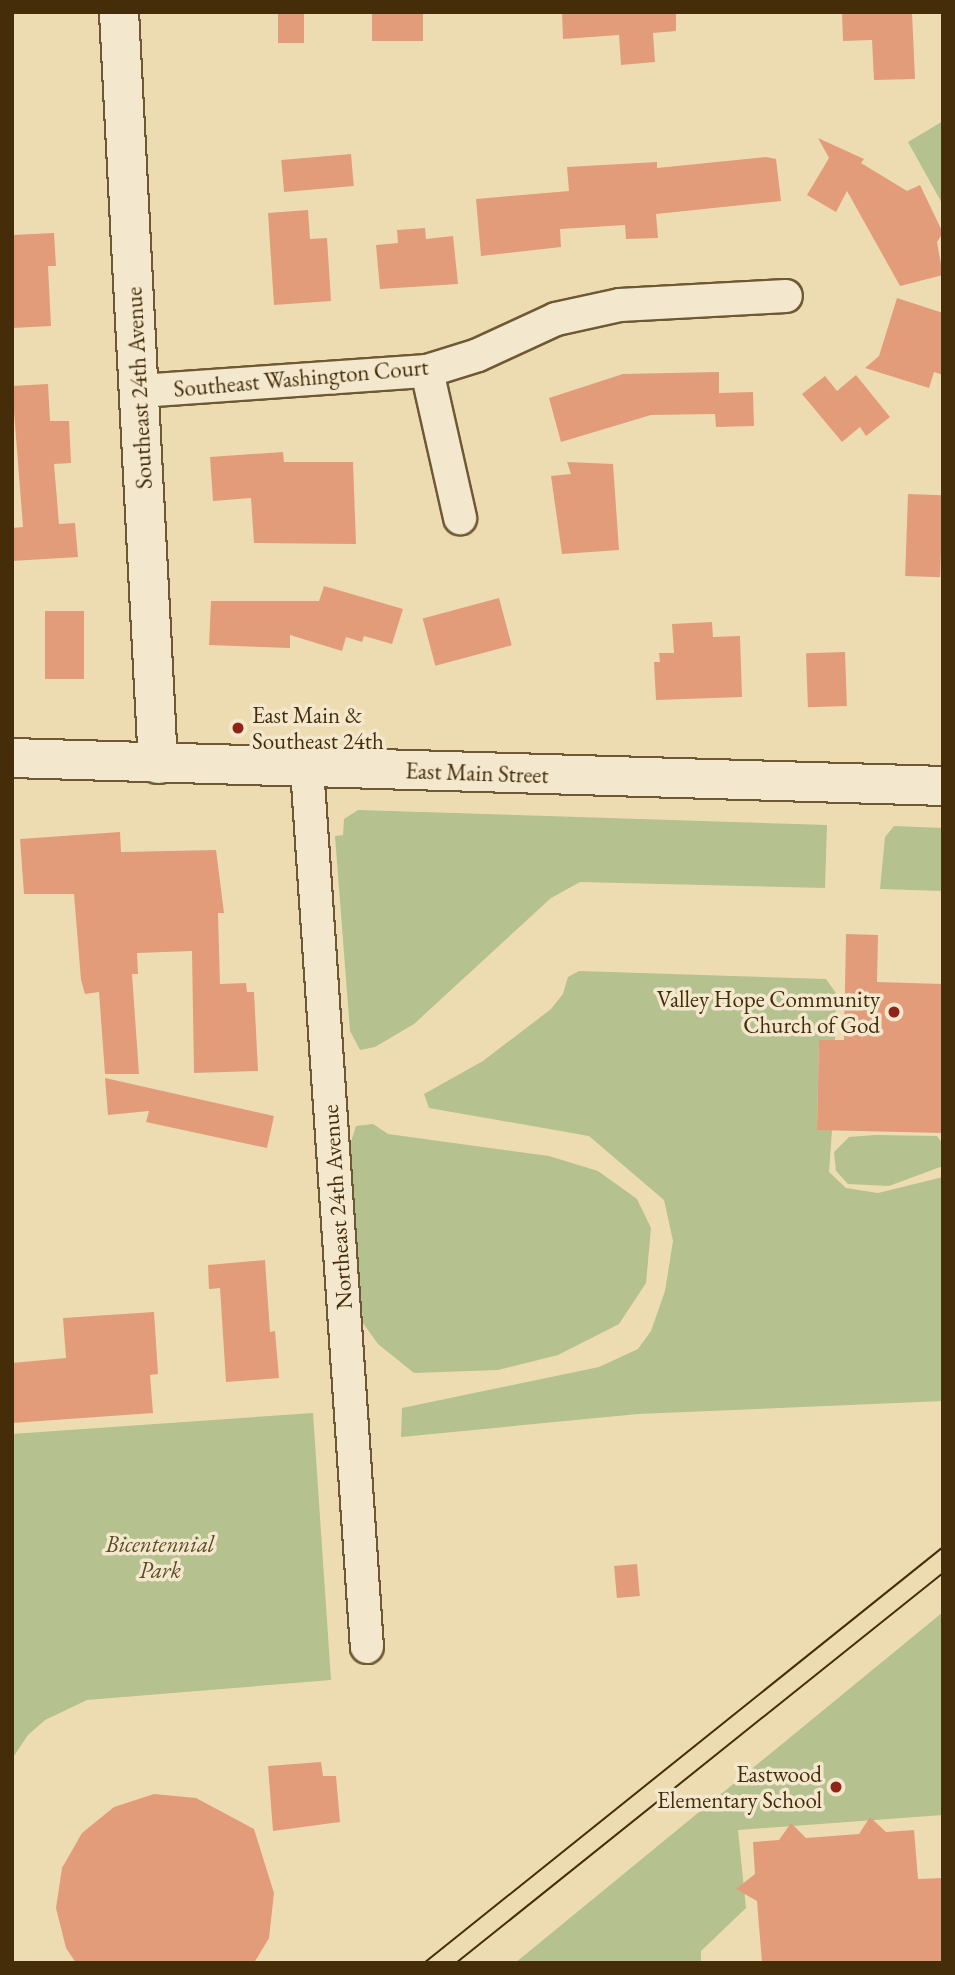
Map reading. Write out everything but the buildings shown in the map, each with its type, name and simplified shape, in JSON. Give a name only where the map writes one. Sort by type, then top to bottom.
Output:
[{"type":"main road","name":"Southeast 24th Avenue","points":[[119,12],[158,764]]},
{"type":"main road","name":"East Main Street","points":[[12,758],[943,786]]},
{"type":"street","name":"Southeast Washington Court","points":[[140,391],[427,371],[478,355],[556,319],[620,305],[786,296]]},
{"type":"street","points":[[427,371],[460,518]]},
{"type":"street","name":"Northeast 24th Avenue","points":[[307,768],[368,1647]]},
{"type":"green space","points":[[943,121],[943,205],[908,142]]},
{"type":"green space","points":[[358,810],[827,825],[825,888],[580,882],[551,898],[414,1024],[375,1047],[360,1050],[350,1031],[335,836],[343,835],[344,819]]},
{"type":"green space","points":[[894,826],[943,828],[943,891],[880,889],[885,837]]},
{"type":"green space","points":[[579,971],[826,979],[836,993],[835,1040],[819,1040],[817,1129],[832,1130],[829,1172],[846,1188],[878,1193],[943,1177],[943,1401],[638,1414],[401,1437],[402,1408],[599,1367],[638,1349],[651,1331],[665,1291],[673,1241],[664,1200],[589,1136],[429,1108],[424,1094],[483,1061],[551,1009],[563,994],[568,977]]},
{"type":"green space","points":[[373,1124],[388,1134],[549,1156],[598,1171],[637,1199],[651,1228],[646,1283],[619,1324],[558,1355],[498,1370],[414,1373],[378,1344],[363,1323],[350,1145],[356,1126]]},
{"type":"green space","points":[[937,1136],[943,1144],[943,1166],[889,1186],[848,1184],[836,1171],[834,1152],[849,1137]]},
{"type":"green space","name":"Bicentennial Park","points":[[313,1413],[331,1680],[87,1700],[45,1720],[28,1735],[12,1759],[12,1434]]},
{"type":"green space","name":"Eastwood Elementary School","points":[[943,1612],[943,1815],[738,1830],[746,1908],[701,1951],[701,1963],[515,1963]]},
{"type":"tram line","points":[[424,1963],[943,1547]]},
{"type":"tram line","points":[[456,1963],[943,1573]]},
{"type":"place","name":"East Main & Southeast 24th","points":[[238,728]]},
{"type":"place","name":"Valley Hope Community Church of God","points":[[894,1012]]},
{"type":"place","name":"Eastwood Elementary School","points":[[836,1787]]}]
